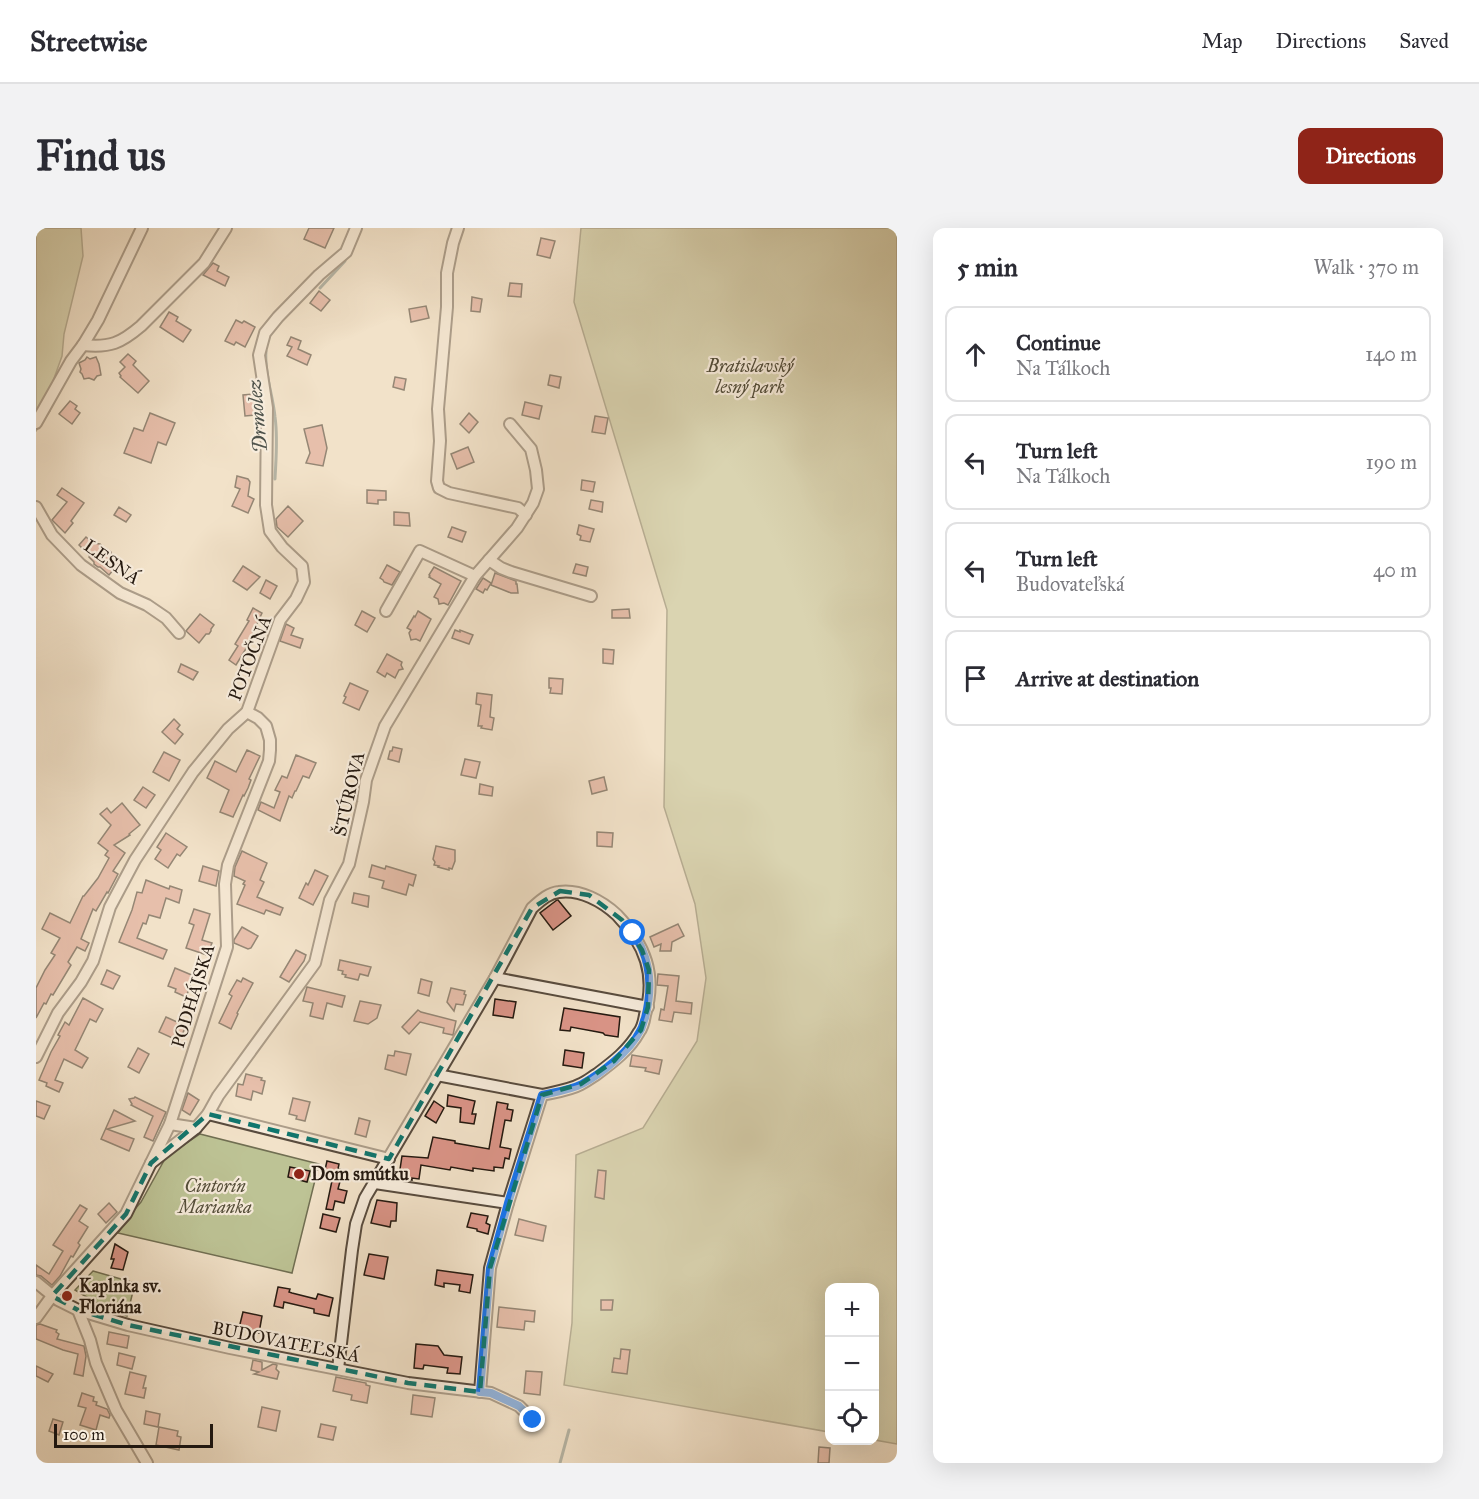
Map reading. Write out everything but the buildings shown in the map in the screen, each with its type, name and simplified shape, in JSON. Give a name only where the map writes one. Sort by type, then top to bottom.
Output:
[{"type":"street","points":[[36,423],[110,298],[142,228]]},
{"type":"street","points":[[83,345],[108,346],[121,342],[131,335],[204,262],[226,228]]},
{"type":"street","name":"POTOČNÁ","points":[[36,1057],[58,1013],[93,961],[110,907],[135,860],[193,772],[228,729],[247,712],[280,621],[296,599],[304,582],[302,566],[282,547],[270,531],[266,505],[267,408],[259,356],[265,333],[278,316],[319,274],[346,252],[356,228]]},
{"type":"street","points":[[458,228],[447,273],[447,307],[438,409],[440,441],[436,481],[440,488],[449,493],[518,508],[526,515]]},
{"type":"street","name":"ŠTÚROVA","points":[[151,1163],[196,1128],[208,1114],[218,1096],[315,963],[330,900],[349,864],[366,780],[385,726],[475,576],[517,528],[538,489],[537,470],[531,448],[510,424]]},
{"type":"street","name":"LESNÁ","points":[[36,507],[52,535],[81,565],[120,593],[147,604],[166,618],[179,633]]},
{"type":"street","points":[[386,611],[420,551],[475,576]]},
{"type":"street","points":[[489,560],[511,572],[591,596]]},
{"type":"street","name":"PODHÁJSKA","points":[[170,1124],[227,947],[225,884],[228,865],[269,761],[270,740],[266,726],[247,712]]},
{"type":"street","points":[[338,1369],[356,1224],[365,1198],[375,1183],[437,1075],[495,978],[532,908],[542,899],[560,891],[589,896],[610,909],[633,933],[649,970],[651,989],[641,1030],[629,1047],[614,1061],[581,1084],[542,1095],[437,1075]]},
{"type":"street","points":[[495,978],[648,1007]]},
{"type":"street","points":[[480,1392],[490,1268],[542,1095]]},
{"type":"street","points":[[208,1114],[389,1159]]},
{"type":"street","points":[[170,1124],[196,1128]]},
{"type":"street","name":"ŠTÚROVA","points":[[36,1318],[52,1296],[126,1214],[170,1124]]},
{"type":"street","points":[[375,1183],[508,1203]]},
{"type":"street","name":"BUDOVATEĽSKÁ","points":[[36,1282],[52,1296],[78,1310],[128,1326],[408,1383],[491,1393],[519,1406],[533,1420]]},
{"type":"street","points":[[78,1310],[96,1363],[116,1410],[147,1463]]},
{"type":"highlighted area","points":[[560,891],[589,895],[622,920],[642,950],[649,970],[648,1007],[641,1030],[614,1061],[581,1084],[542,1095],[490,1268],[480,1392],[408,1383],[128,1325],[78,1310],[52,1296],[126,1214],[151,1163],[208,1114],[389,1159],[532,908]]},
{"type":"green space","points":[[36,228],[81,228],[83,256],[64,334],[62,356],[42,405],[50,411],[36,431]]},
{"type":"green space","name":"Bratislavský lesný park","points":[[581,228],[897,228],[897,1444],[879,1441],[879,1283],[825,1283],[825,1431],[564,1385],[572,1323],[576,1155],[643,1128],[697,1041],[706,978],[695,904],[664,807],[667,610],[574,302]]},
{"type":"green space","name":"Cintorín Marianka","points":[[200,1134],[319,1164],[292,1273],[118,1233],[141,1202],[166,1157]]},
{"type":"green space","points":[[93,1271],[135,1283],[127,1316],[105,1308],[75,1290]]},
{"type":"waterway","name":"Drmolez","points":[[320,288],[345,261]]},
{"type":"waterway","name":"Drmolez","points":[[266,351],[266,368],[276,425],[275,479]]},
{"type":"waterway","points":[[560,1463],[569,1430]]},
{"type":"place","name":"Dom smútku","points":[[299,1174]]},
{"type":"place","name":"Kaplnka sv. Floriána","points":[[67,1296]]},
{"type":"route","points":[[533,1420],[519,1406],[491,1393],[480,1392],[490,1268],[542,1095],[581,1084],[614,1061],[629,1047],[641,1030],[651,989],[649,970],[633,933]]}]
